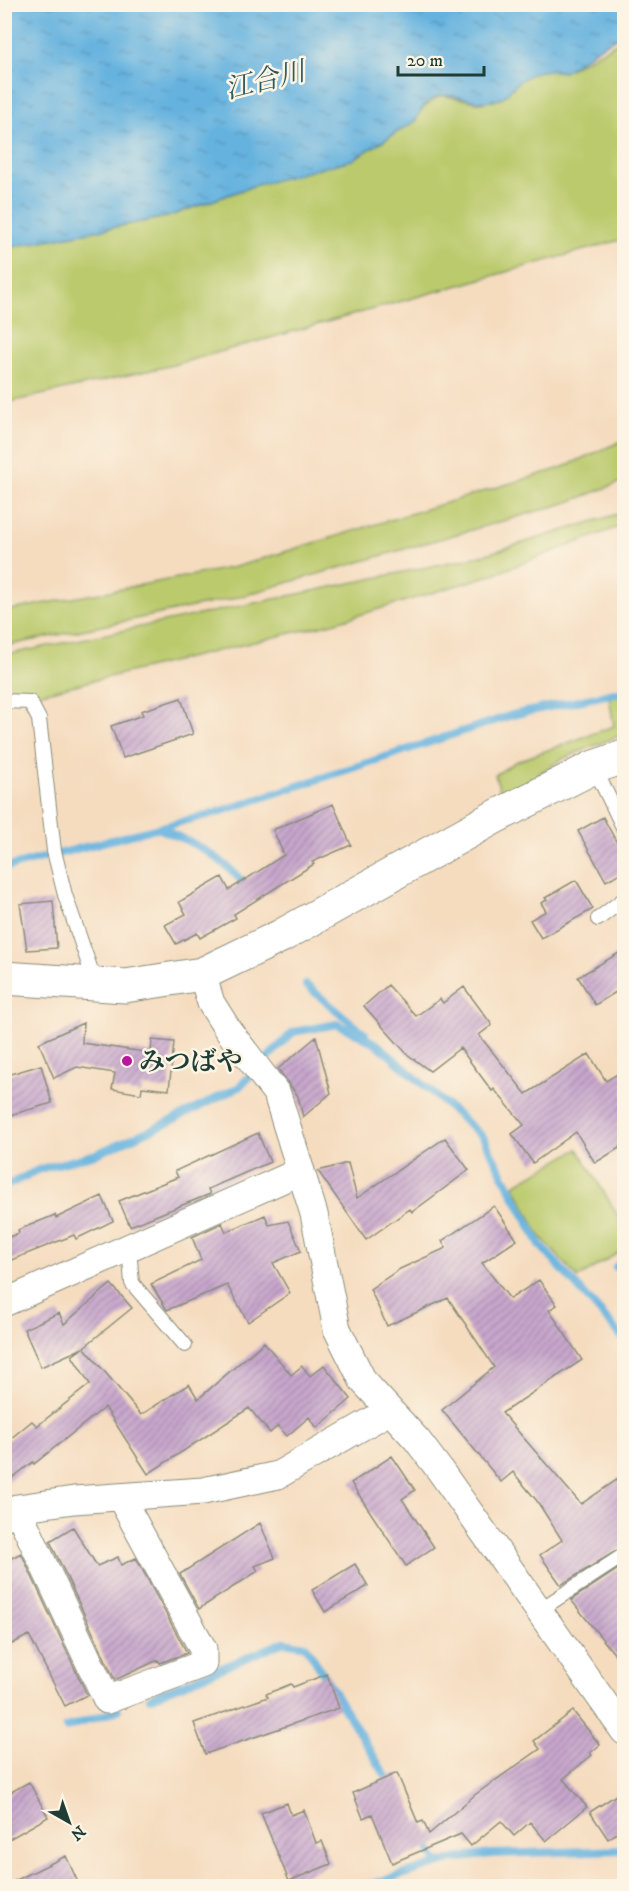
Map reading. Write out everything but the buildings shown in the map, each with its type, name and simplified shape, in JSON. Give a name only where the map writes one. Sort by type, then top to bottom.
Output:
[{"type":"street","points":[[4,978],[125,986],[202,974],[281,936],[493,818],[594,767],[624,757]]},
{"type":"street","points":[[202,974],[211,1003],[277,1094],[314,1214],[337,1329],[363,1381],[417,1440],[439,1469],[624,1731]]},
{"type":"street","points":[[4,1302],[301,1171]]},
{"type":"street","points":[[121,1498],[203,1650],[203,1664],[107,1700],[11,1512],[74,1500],[203,1491],[278,1475],[389,1411]]},
{"type":"lane","points":[[4,701],[30,702],[39,719],[54,851],[65,895],[95,984]]},
{"type":"lane","points":[[594,767],[624,829]]},
{"type":"lane","points":[[598,919],[624,899]]},
{"type":"lane","points":[[129,1247],[132,1283],[185,1345]]},
{"type":"lane","points":[[538,1611],[624,1555]]},
{"type":"green space","points":[[624,39],[624,239],[173,365],[5,403],[5,248],[167,217],[253,186],[420,110],[441,95],[481,103],[502,98],[527,74],[544,69],[564,72]]},
{"type":"green space","points":[[624,440],[624,481],[569,502],[231,599],[5,646],[5,611],[235,567],[561,468]]},
{"type":"green space","points":[[624,512],[624,525],[491,575],[333,623],[34,695],[5,693],[5,655],[480,556]]},
{"type":"green space","points":[[624,696],[624,734],[562,759],[502,797],[495,775],[515,762],[614,726],[609,698]]},
{"type":"green space","points":[[578,1149],[624,1226],[624,1249],[578,1278],[540,1236],[514,1185]]},
{"type":"water","name":"江合川","points":[[624,4],[624,34],[564,72],[550,70],[526,77],[500,99],[483,102],[443,95],[436,97],[424,106],[416,121],[352,160],[253,186],[167,217],[5,248],[4,6]]},
{"type":"waterway","points":[[4,868],[219,812],[512,715],[624,691]]},
{"type":"waterway","points":[[160,829],[209,853],[230,869],[249,890]]},
{"type":"waterway","points":[[306,985],[365,1034]]},
{"type":"waterway","points":[[4,1187],[40,1169],[96,1154],[171,1121],[239,1087],[293,1032],[337,1024],[377,1044],[483,1137],[540,1245],[624,1339]]},
{"type":"waterway","points":[[616,1267],[624,1261]]},
{"type":"waterway","points":[[150,1698],[284,1642],[306,1646],[392,1786]]},
{"type":"waterway","points":[[66,1728],[118,1710]]},
{"type":"waterway","points":[[423,1838],[438,1863]]},
{"type":"waterway","points":[[365,1886],[454,1859],[491,1854],[624,1850]]},
{"type":"place","name":"みつばや","points":[[127,1061]]}]
